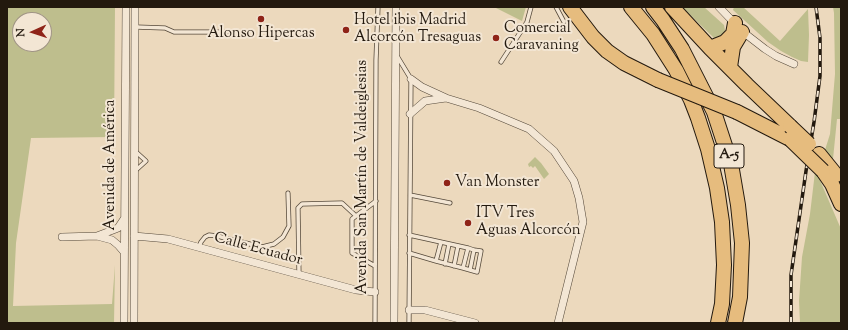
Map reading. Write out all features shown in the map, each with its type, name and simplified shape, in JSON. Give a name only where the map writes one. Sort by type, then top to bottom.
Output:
[{"type":"highway","points":[[570,7],[593,37],[624,63],[658,80],[790,132],[819,154],[832,169],[841,184]]},
{"type":"highway","name":"A-5","points":[[631,7],[653,34],[676,70],[691,100],[708,149],[717,188],[722,222],[724,265],[722,304],[718,323]]},
{"type":"highway","name":"A-5","points":[[653,7],[682,49],[714,112],[731,164],[738,205],[742,243],[740,297],[735,323]]},
{"type":"highway","points":[[672,7],[790,132],[823,171],[832,184],[841,204]]},
{"type":"highway","points":[[710,48],[725,42],[739,27]]},
{"type":"highway","points":[[730,67],[733,47],[739,27]]},
{"type":"highway","points":[[711,323],[722,222]]},
{"type":"street","name":"Avenida de América","points":[[124,323],[126,7]]},
{"type":"street","name":"Avenida de América","points":[[134,7],[134,323]]},
{"type":"street","name":"Avenida San Martín de Valdeiglesias","points":[[394,323],[396,7]]},
{"type":"street","points":[[719,7],[765,50],[794,64]]},
{"type":"street","points":[[411,79],[422,87],[446,98],[479,108],[529,129],[554,151],[574,181],[579,198],[583,222],[558,323]]},
{"type":"street","points":[[410,114],[425,101],[446,98]]},
{"type":"street","points":[[97,236],[118,228],[124,219]]},
{"type":"street","points":[[62,236],[97,236],[112,240],[124,252]]},
{"type":"street","name":"Calle Ecuador","points":[[134,236],[168,239],[356,290],[375,292]]},
{"type":"street","points":[[409,310],[425,310],[475,323]]},
{"type":"lane","name":"Avenida San Martín de Valdeiglesias","points":[[375,323],[376,60],[378,7]]},
{"type":"lane","points":[[396,18],[399,7]]},
{"type":"lane","points":[[501,62],[527,22],[532,7]]},
{"type":"lane","points":[[556,7],[564,22]]},
{"type":"lane","points":[[134,27],[165,28],[174,32],[227,32]]},
{"type":"lane","points":[[396,55],[411,79],[409,323]]},
{"type":"lane","points":[[134,150],[146,161],[134,172]]},
{"type":"lane","points":[[200,247],[201,242],[209,235],[262,248],[274,244],[284,237],[289,226],[288,193]]},
{"type":"lane","points":[[410,195],[450,203]]},
{"type":"lane","points":[[375,266],[352,253],[352,219],[376,201]]},
{"type":"lane","points":[[299,275],[298,208],[302,204],[342,203],[356,216]]},
{"type":"lane","points":[[409,235],[481,251],[477,272],[436,262],[409,253]]},
{"type":"lane","points":[[436,262],[440,242]]},
{"type":"lane","points":[[445,264],[449,244]]},
{"type":"lane","points":[[454,266],[458,246]]},
{"type":"lane","points":[[463,268],[468,248]]},
{"type":"lane","points":[[470,270],[474,250]]},
{"type":"green space","points":[[7,7],[115,7],[114,137],[31,138],[16,243],[13,306],[112,304],[115,265],[114,323],[7,323]]},
{"type":"green space","points":[[494,7],[526,7],[522,21]]},
{"type":"green space","points":[[682,7],[704,7],[724,25],[726,36],[715,39]]},
{"type":"green space","points":[[734,7],[743,7],[780,41],[808,9],[808,62],[792,57],[768,42],[733,10]]},
{"type":"green space","points":[[833,7],[841,7],[841,119],[837,119],[833,159],[825,150],[830,134],[835,74]]},
{"type":"green space","points":[[535,157],[549,174],[544,179],[535,166],[533,168],[531,166],[529,167],[528,164]]},
{"type":"green space","points":[[815,172],[841,229],[841,323],[800,323],[799,301],[802,257],[810,214]]},
{"type":"railway","points":[[791,323],[791,275],[820,76],[820,38],[816,7]]},
{"type":"place","name":"Alonso Hipercas","points":[[261,19]]},
{"type":"place","name":"Hotel ibis Madrid Alcorcón Tresaguas","points":[[346,30]]},
{"type":"place","name":"Comercial Caravaning","points":[[496,38]]},
{"type":"place","name":"Van Monster","points":[[447,183]]},
{"type":"place","name":"ITV Tres Aguas Alcorcón","points":[[468,223]]}]
